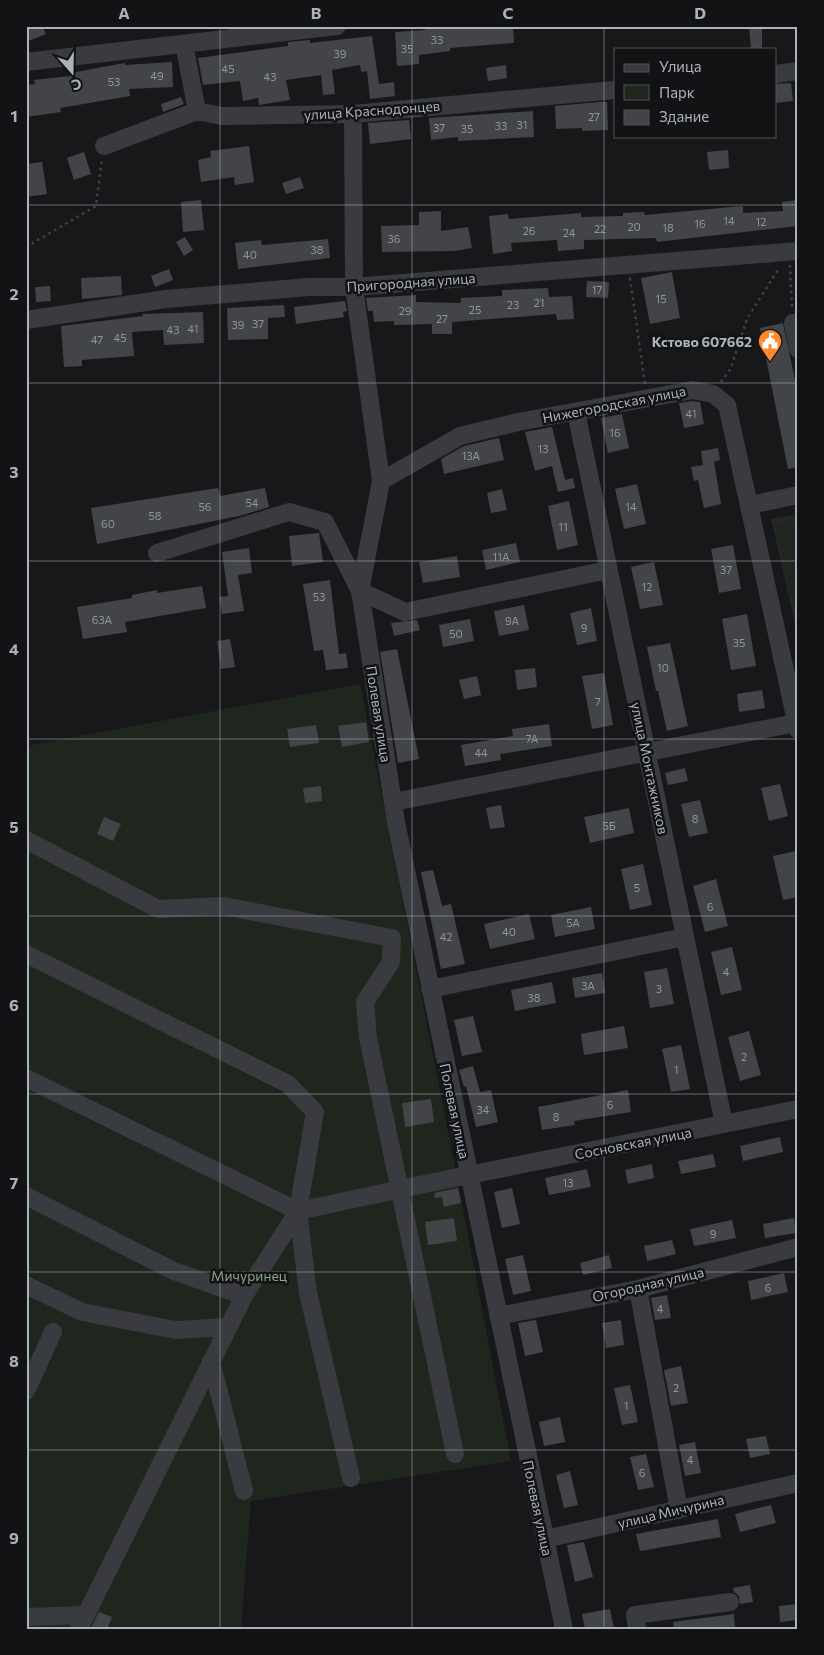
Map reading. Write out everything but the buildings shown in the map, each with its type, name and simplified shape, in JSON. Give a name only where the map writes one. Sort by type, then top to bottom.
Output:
[{"type":"street","points":[[26,62],[337,26]]},
{"type":"street","points":[[104,146],[197,111],[184,44]]},
{"type":"street","points":[[776,74],[798,72]]},
{"type":"street","name":"улица Краснодонцев","points":[[197,111],[222,116],[353,114],[614,90]]},
{"type":"street","points":[[353,114],[354,287],[380,481],[360,591]]},
{"type":"street","name":"Пригородная улица","points":[[26,320],[166,298],[309,287],[354,287],[794,251]]},
{"type":"street","points":[[793,323],[798,348]]},
{"type":"street","name":"Нижегородская улица","points":[[380,481],[460,436],[693,390],[713,394]]},
{"type":"street","points":[[393,802],[797,726],[750,505],[726,405],[713,394]]},
{"type":"street","name":"улица Монтажников","points":[[576,412],[724,1124]]},
{"type":"street","points":[[750,505],[798,495]]},
{"type":"street","points":[[157,553],[289,512],[325,522],[360,591],[405,612],[608,570]]},
{"type":"street","name":"Полевая улица","points":[[360,591],[393,802],[468,1176],[564,1629]]},
{"type":"street","points":[[26,840],[158,909],[223,906],[392,938],[391,962],[365,1002],[368,1038],[455,1454]]},
{"type":"street","points":[[430,989],[685,937]]},
{"type":"street","points":[[26,954],[288,1084],[315,1112],[298,1211],[308,1293],[351,1478]]},
{"type":"street","points":[[26,1078],[298,1211]]},
{"type":"street","name":"Сосновская улица","points":[[298,1211],[798,1109]]},
{"type":"street","points":[[26,1196],[174,1271],[244,1296]]},
{"type":"street","points":[[26,1617],[82,1622],[244,1296],[298,1211]]},
{"type":"street","name":"Огородная улица","points":[[498,1316],[638,1289],[798,1247]]},
{"type":"street","points":[[26,1285],[82,1312],[176,1330],[228,1327]]},
{"type":"street","points":[[638,1289],[679,1510]]},
{"type":"street","points":[[26,1391],[53,1332]]},
{"type":"street","points":[[211,1361],[244,1491]]},
{"type":"street","name":"улица Мичурина","points":[[545,1539],[798,1483]]},
{"type":"street","points":[[637,1629],[635,1615],[730,1602]]},
{"type":"path","points":[[26,247],[96,206],[104,146]]},
{"type":"path","points":[[793,323],[794,251]]},
{"type":"path","points":[[713,394],[730,370],[747,319],[794,251]]},
{"type":"path","points":[[628,265],[646,398]]},
{"type":"shaded area","points":[[798,514],[798,636],[771,519]]},
{"type":"green space","points":[[798,521],[798,624],[776,524]]},
{"type":"green space","name":"Мичуринец","points":[[360,684],[511,1461],[251,1501],[241,1629],[26,1629],[26,746]]},
{"type":"place","name":"Кстово 607662","points":[[770,362]]}]
